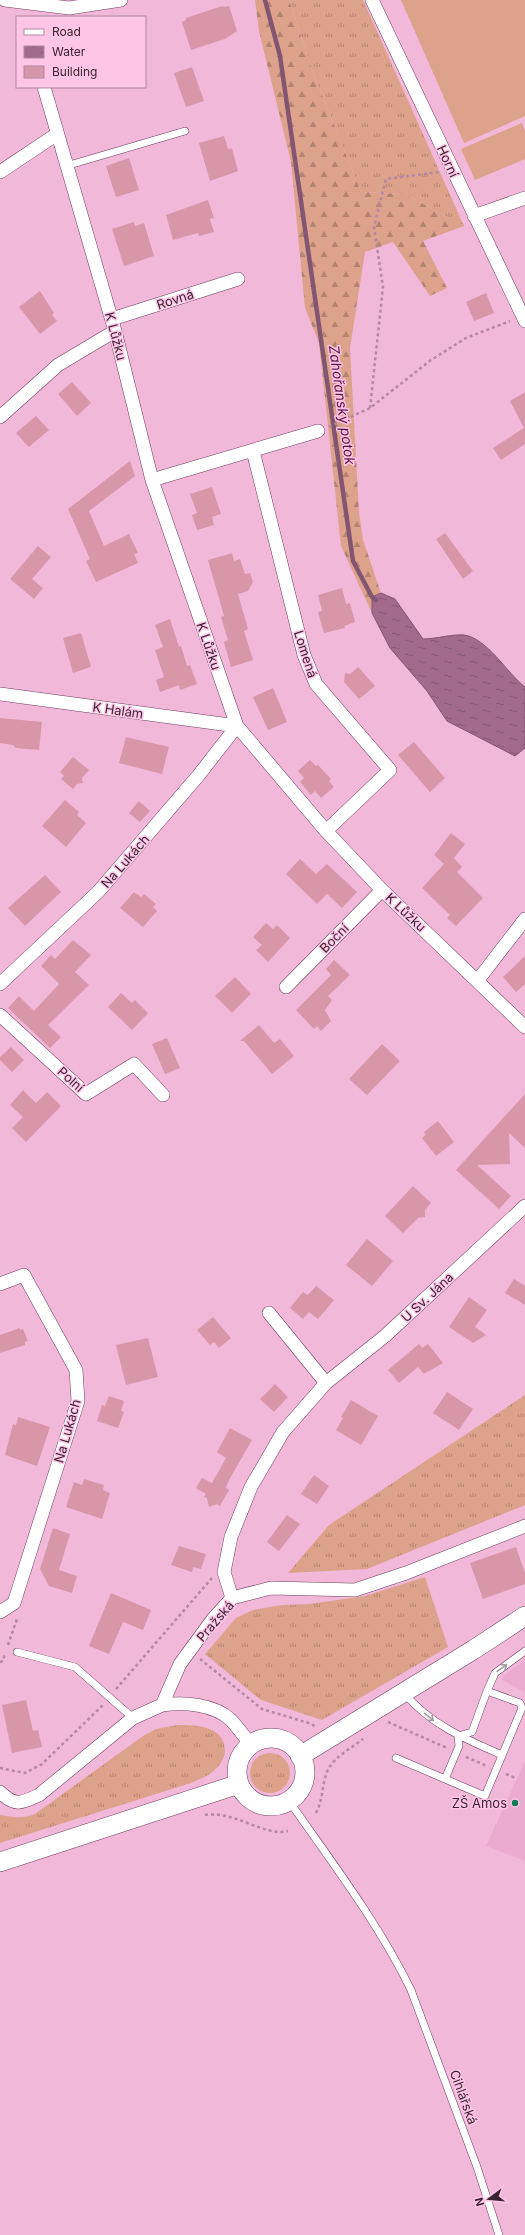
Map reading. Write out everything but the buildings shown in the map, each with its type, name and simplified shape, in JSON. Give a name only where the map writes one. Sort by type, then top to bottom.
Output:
[{"type":"main road","points":[[300,1756],[525,1616]]},
{"type":"main road","points":[[269,1739],[278,1739],[287,1742],[300,1756],[304,1766],[304,1776],[296,1795],[288,1801],[270,1806],[260,1804],[244,1793],[239,1784],[237,1773],[239,1762],[244,1752],[251,1745],[269,1739]]},
{"type":"main road","points":[[0,1862],[239,1784]]},
{"type":"street","points":[[5,0],[37,7],[69,8],[121,0]]},
{"type":"street","name":"Horní","points":[[372,0],[524,319]]},
{"type":"street","name":"K Lůžku","points":[[44,88],[114,325],[152,480],[237,726],[326,831],[382,890],[478,980],[525,1027]]},
{"type":"street","points":[[0,172],[57,134]]},
{"type":"street","points":[[474,216],[525,198]]},
{"type":"street","name":"Rovná","points":[[0,417],[58,365],[114,325],[238,279]]},
{"type":"street","points":[[152,480],[318,431]]},
{"type":"street","name":"Lomená","points":[[253,451],[304,655],[316,684],[390,770],[326,831]]},
{"type":"street","name":"K Halám","points":[[0,694],[237,726]]},
{"type":"street","name":"Na Lukách","points":[[0,984],[98,892],[198,776],[237,726]]},
{"type":"street","name":"Boční","points":[[286,987],[382,890]]},
{"type":"street","points":[[478,980],[525,919]]},
{"type":"street","name":"Polní","points":[[0,1015],[86,1094],[134,1064],[163,1095]]},
{"type":"street","name":"U Sv. Jána","points":[[232,1598],[224,1572],[231,1537],[251,1487],[283,1432],[326,1384],[385,1336],[525,1206]]},
{"type":"street","name":"Na Lukách","points":[[0,1284],[24,1275],[76,1370],[78,1400],[14,1603],[0,1612]]},
{"type":"street","points":[[269,1313],[326,1384]]},
{"type":"street","name":"Pražská","points":[[162,1705],[180,1664],[232,1598],[270,1588],[355,1590],[406,1574],[525,1526]]},
{"type":"street","points":[[4,1796],[23,1803],[40,1795],[133,1718],[162,1705],[177,1703],[212,1709],[230,1719],[251,1745]]},
{"type":"lane","points":[[66,166],[185,131]]},
{"type":"lane","points":[[458,1736],[472,1732],[495,1672],[525,1651]]},
{"type":"lane","points":[[17,1652],[75,1667],[133,1718]]},
{"type":"lane","points":[[396,1758],[485,1796],[522,1708],[520,1703],[487,1691]]},
{"type":"lane","points":[[404,1692],[421,1711],[458,1736],[502,1755]]},
{"type":"lane","points":[[445,1779],[459,1746],[458,1736]]},
{"type":"lane","name":"Cihlářská","points":[[288,1801],[401,1968],[421,2014],[499,2235]]},
{"type":"path","points":[[370,408],[383,287],[374,227],[386,178],[452,170]]},
{"type":"path","points":[[318,431],[351,418],[370,408],[431,360],[466,338],[524,319]]},
{"type":"path","points":[[0,1768],[25,1773],[42,1764],[109,1697],[214,1575],[224,1572]]},
{"type":"path","points":[[190,1651],[262,1709],[312,1724],[315,1727]]},
{"type":"path","points":[[382,1726],[393,1719]]},
{"type":"path","points":[[316,1813],[320,1807],[325,1776],[329,1767],[334,1760],[370,1735]]},
{"type":"path","points":[[201,1815],[223,1814],[277,1832],[288,1831]]},
{"type":"shaded area","points":[[525,1660],[525,1692],[502,1680],[503,1676]]},
{"type":"shaded area","name":"ZŠ Amos","points":[[525,1761],[525,1861],[486,1846]]},
{"type":"green space","points":[[255,0],[289,0],[314,75],[361,192],[405,194],[464,226],[423,241],[447,288],[430,296],[393,242],[365,252],[350,348],[359,512],[363,540],[381,593],[372,597],[372,613],[341,546],[319,343],[305,308],[291,162],[259,31]]},
{"type":"green space","points":[[289,0],[363,0],[464,226],[405,194],[361,192],[314,75]]},
{"type":"green space","points":[[401,0],[525,0],[525,116],[464,143]]},
{"type":"green space","points":[[522,123],[525,131],[525,159],[475,180],[461,149]]},
{"type":"green space","points":[[525,1395],[525,1505],[367,1569],[288,1573],[329,1525]]},
{"type":"green space","points":[[425,1577],[448,1647],[322,1720],[261,1700],[205,1654],[236,1618],[253,1610],[282,1605],[309,1604],[365,1596]]},
{"type":"green space","points":[[178,1725],[209,1729],[220,1736],[224,1743],[225,1754],[221,1763],[211,1773],[191,1783],[0,1843],[0,1815],[22,1817],[35,1814],[143,1736],[156,1729]]},
{"type":"green space","points":[[266,1753],[274,1753],[281,1756],[287,1762],[290,1773],[287,1784],[281,1790],[274,1793],[266,1793],[259,1790],[253,1784],[250,1777],[250,1769],[253,1762],[259,1756]]},
{"type":"water","points":[[381,593],[395,599],[423,639],[464,635],[481,642],[525,687],[525,748],[515,756],[447,721],[427,691],[390,648],[372,613],[372,597]]},
{"type":"waterway","name":"Zahořanský potok","points":[[265,0],[280,56],[353,561],[372,597],[376,600]]},
{"type":"place","name":"ZŠ Amos","points":[[515,1803]]}]
